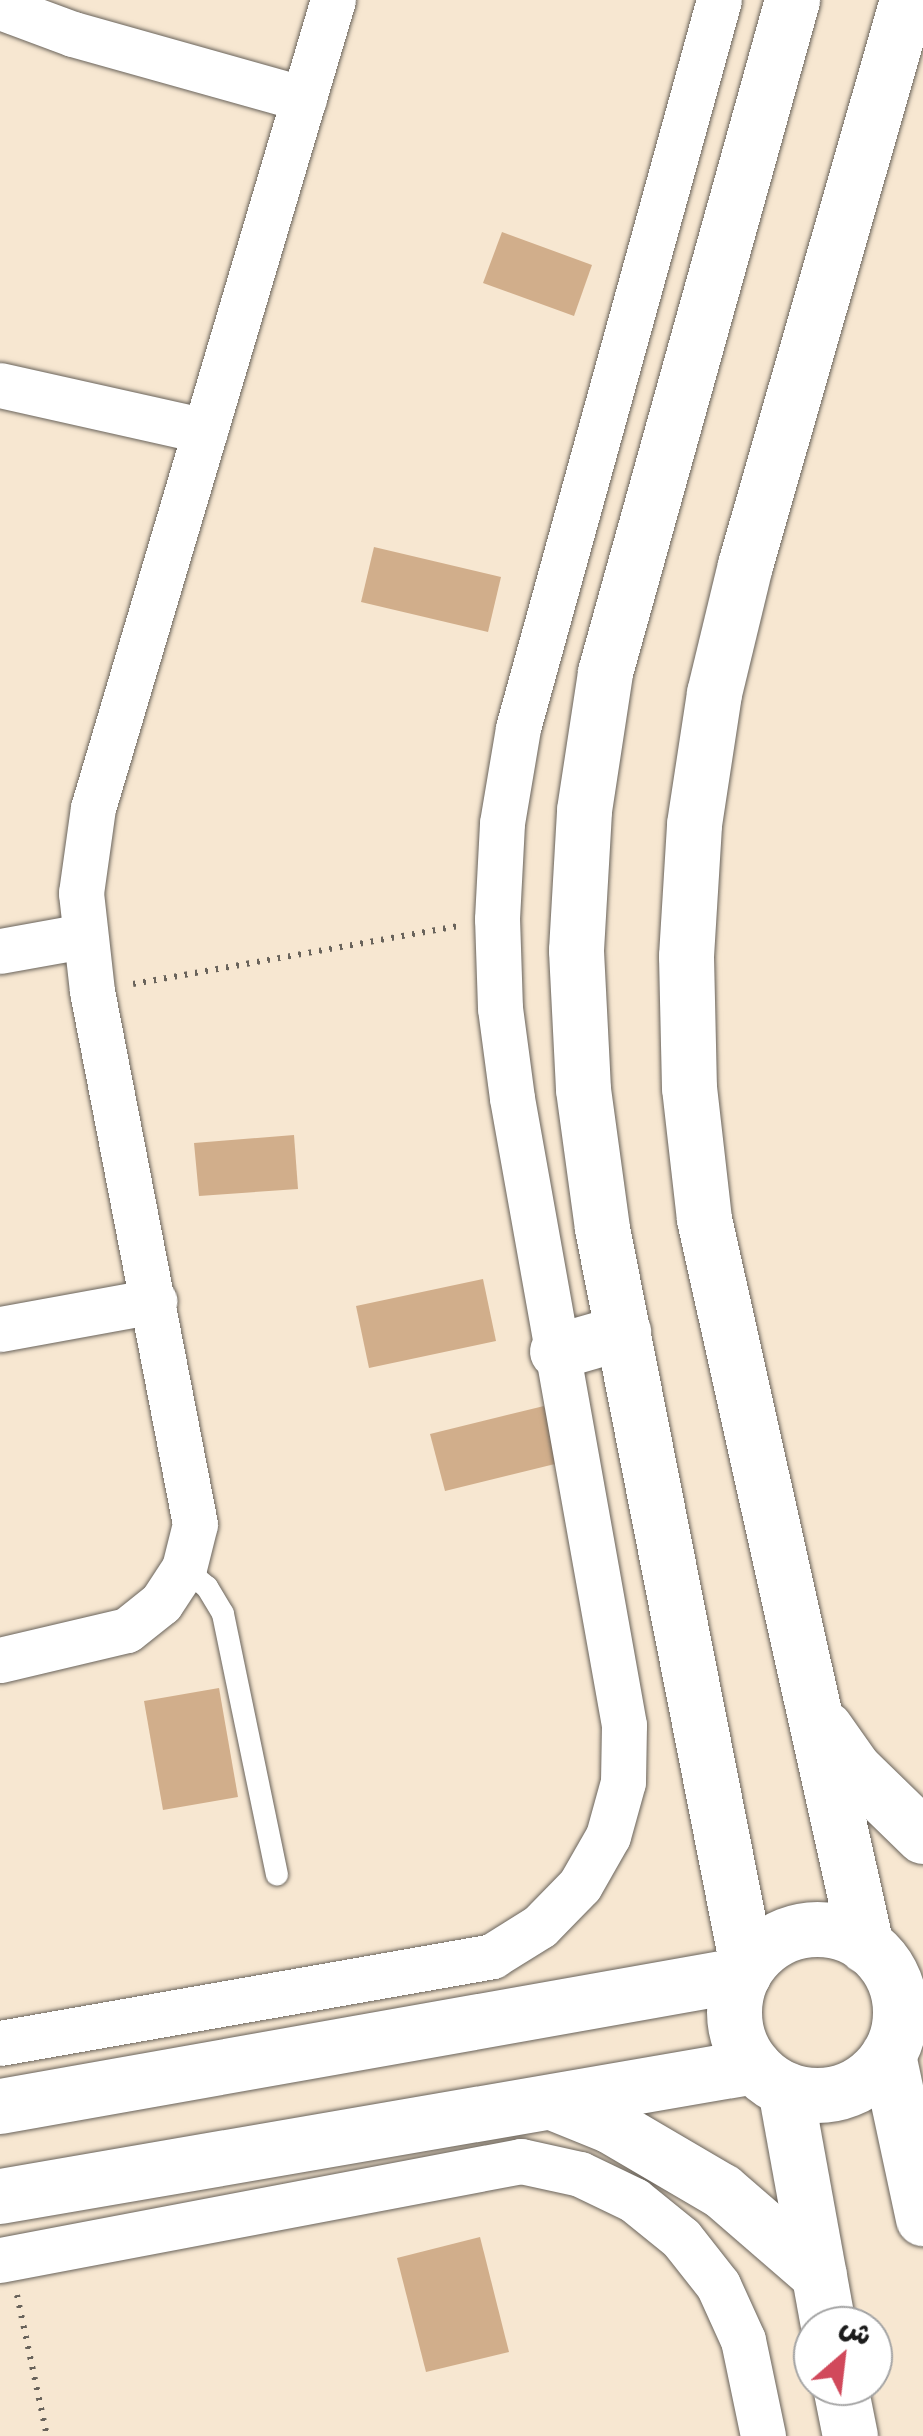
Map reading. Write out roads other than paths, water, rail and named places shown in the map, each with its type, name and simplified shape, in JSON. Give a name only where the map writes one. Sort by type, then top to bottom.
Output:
[{"type":"street","points":[[0,1660],[127,1630],[162,1603],[184,1568],[194,1524],[190,1481],[92,991],[81,893],[94,808],[334,0]]},
{"type":"street","points":[[0,2043],[492,1956],[540,1926],[580,1885],[608,1836],[623,1782],[624,1725],[512,1098],[500,1008],[497,920],[502,823],[518,728],[719,0]]},
{"type":"street","points":[[792,0],[639,537],[605,672],[584,810],[576,950],[583,1089],[602,1228],[745,1970],[734,2011],[736,2031],[769,2077],[824,2300]]},
{"type":"street","points":[[907,0],[745,565],[714,693],[694,824],[687,937],[689,1088],[704,1219],[816,1716],[888,1948],[899,1999],[923,2218]]},
{"type":"street","points":[[0,7],[72,34],[304,99]]},
{"type":"street","points":[[0,385],[205,431]]},
{"type":"street","points":[[0,950],[83,936]]},
{"type":"street","points":[[0,1329],[154,1301]]},
{"type":"street","points":[[558,1351],[623,1332]]},
{"type":"street","points":[[816,1716],[854,1769],[923,1836]]},
{"type":"street","points":[[0,2106],[745,1970],[772,1943],[802,1930],[847,1935],[888,1948]]},
{"type":"street","points":[[0,2196],[552,2102],[769,2077],[804,2094],[844,2090],[861,2082],[903,2040]]},
{"type":"street","points":[[552,2102],[612,2126],[722,2191],[824,2300]]},
{"type":"street","points":[[5,2259],[521,2161],[580,2174],[634,2200],[658,2219],[681,2238],[718,2285],[742,2340],[764,2436]]},
{"type":"street","points":[[844,2406],[850,2436]]},
{"type":"lane","points":[[184,1568],[207,1587],[223,1614],[277,1874]]}]
